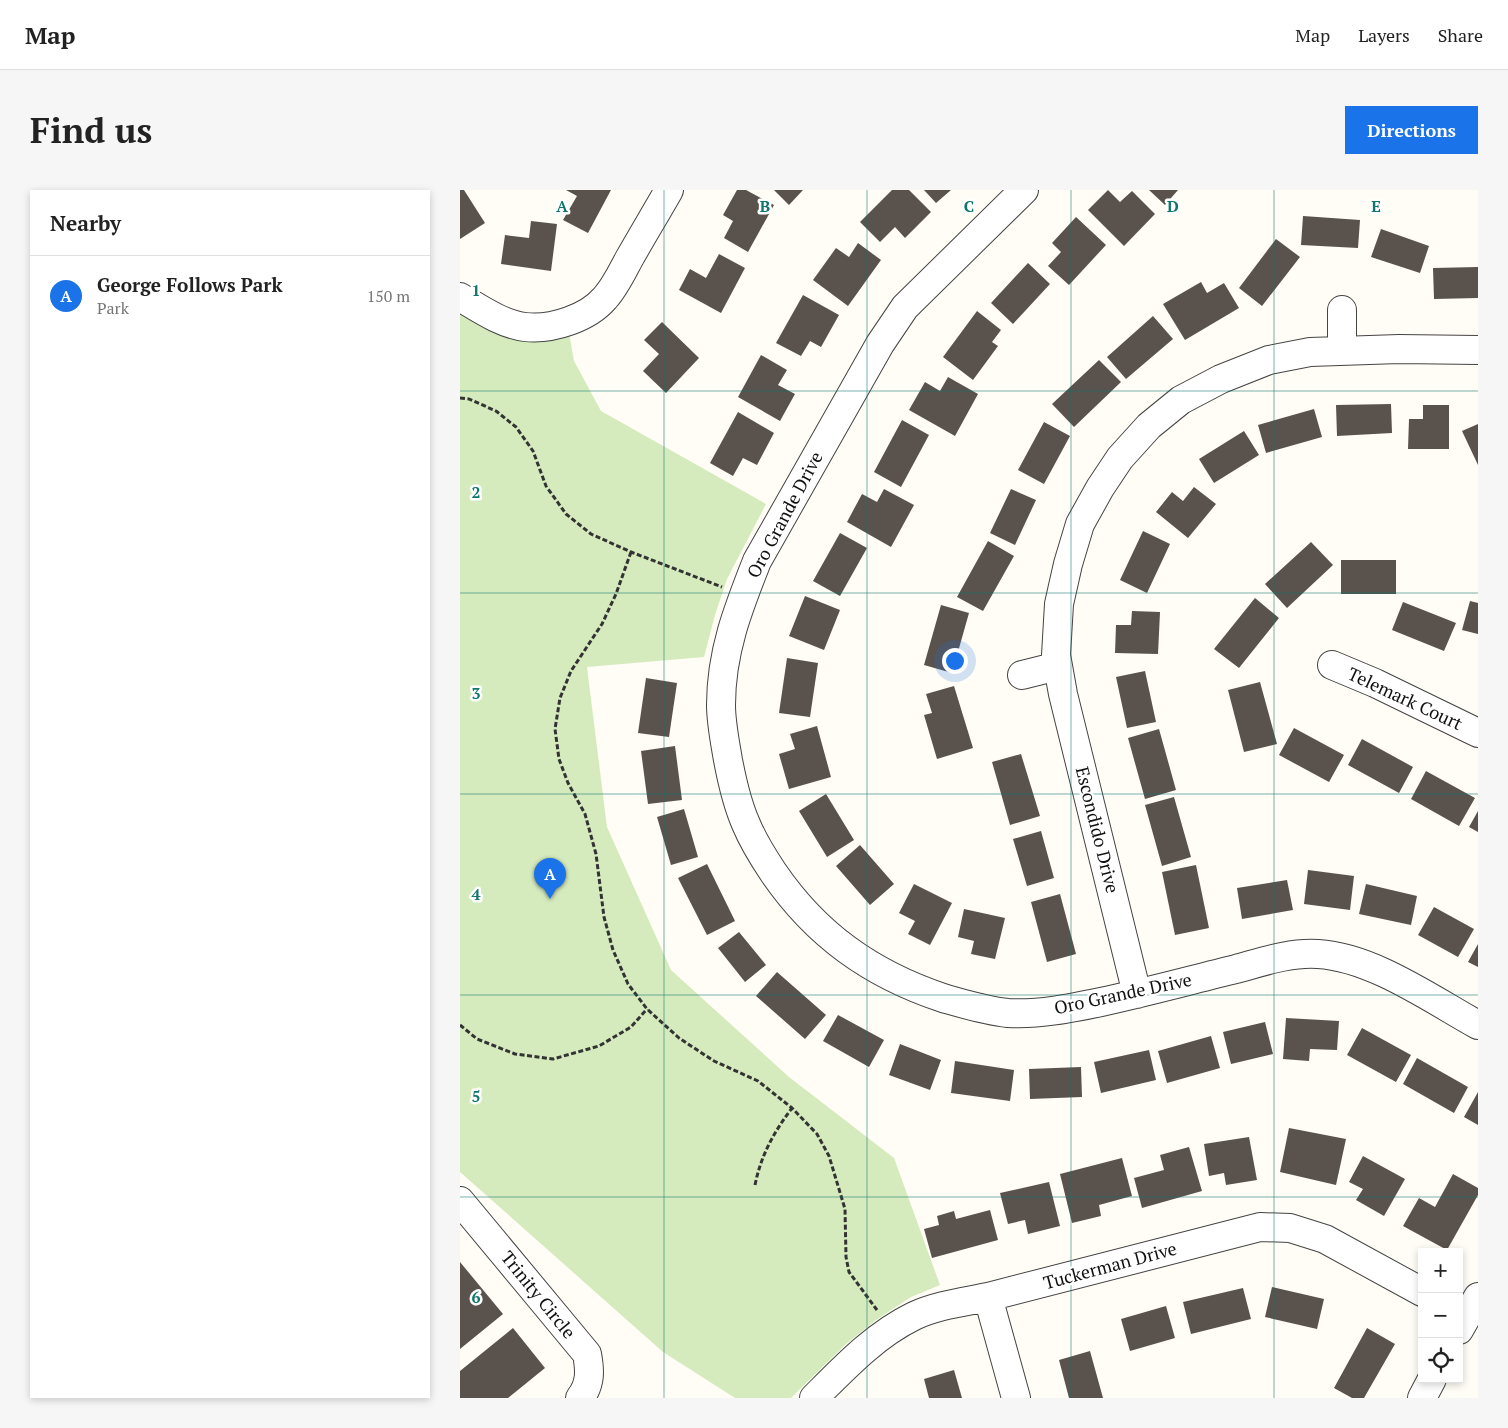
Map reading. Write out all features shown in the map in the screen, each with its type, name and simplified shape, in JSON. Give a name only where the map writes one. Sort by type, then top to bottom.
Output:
[{"type":"street","points":[[460,297],[499,319],[525,327],[543,327],[567,321],[587,313],[604,299],[617,281],[669,190]]},
{"type":"street","name":"Oro Grande Drive","points":[[1024,190],[905,307],[880,344],[757,561],[743,596],[726,648],[721,707],[733,783],[746,824],[764,859],[788,894],[814,922],[846,950],[884,974],[922,991],[961,1004],[1008,1013],[1052,1011],[1137,994],[1283,956],[1314,953],[1340,956],[1368,965],[1478,1025]]},
{"type":"street","points":[[1342,310],[1342,351]]},
{"type":"street","name":"Escondido Drive","points":[[1137,994],[1063,694],[1056,655],[1059,604],[1080,524],[1100,488],[1120,458],[1149,426],[1181,400],[1221,379],[1269,360],[1310,352],[1398,349],[1478,350]]},
{"type":"street","name":"Telemark Court","points":[[1332,665],[1376,683],[1478,733]]},
{"type":"street","points":[[1022,675],[1058,666]]},
{"type":"street","name":"Trinity Circle","points":[[460,1201],[587,1354],[590,1372],[586,1390],[580,1398]]},
{"type":"street","name":"Tuckerman Drive","points":[[814,1398],[860,1353],[890,1329],[916,1316],[948,1305],[988,1297],[1260,1227],[1290,1228],[1325,1238],[1418,1290]]},
{"type":"street","points":[[988,1297],[1016,1398]]},
{"type":"street","points":[[1422,1398],[1430,1383]]},
{"type":"path","points":[[460,398],[469,399],[496,411],[516,427],[534,450],[546,486],[566,514],[591,534],[631,552],[743,596]]},
{"type":"path","points":[[631,552],[616,594],[602,624],[571,671],[560,698],[554,729],[559,759],[568,783],[585,814],[596,854],[604,918],[613,950],[628,984],[647,1009],[679,1038],[714,1061],[758,1081],[792,1108],[817,1134],[829,1156],[845,1209],[846,1257],[849,1272],[890,1329]]},
{"type":"path","points":[[460,1025],[477,1039],[515,1054],[553,1059],[599,1046],[631,1027],[647,1009]]},
{"type":"path","points":[[755,1185],[766,1147],[792,1108]]},
{"type":"green space","points":[[460,297],[499,319],[567,321],[574,361],[601,411],[766,504],[727,579],[704,657],[587,667],[607,827],[671,970],[789,1077],[894,1158],[940,1285],[911,1297],[876,1320],[846,1344],[791,1398],[735,1398],[663,1352],[460,1172]]},
{"type":"building","points":[[460,190],[464,190],[485,223],[460,239]]},
{"type":"building","points":[[566,190],[611,190],[588,233],[563,220],[577,196]]},
{"type":"building","points":[[737,190],[746,190],[774,205],[748,252],[724,238],[733,221],[723,215]]},
{"type":"building","points":[[774,190],[803,190],[789,205]]},
{"type":"building","points":[[892,190],[909,190],[931,212],[905,238],[895,227],[880,242],[860,222]]},
{"type":"building","points":[[924,190],[951,190],[936,203]]},
{"type":"building","points":[[1108,190],[1120,202],[1132,191],[1155,214],[1124,246],[1088,210]]},
{"type":"building","points":[[1149,190],[1178,190],[1165,205]]},
{"type":"building","points":[[1303,216],[1360,220],[1358,248],[1301,245]]},
{"type":"building","points":[[1076,217],[1106,245],[1069,285],[1048,266],[1061,252],[1052,243]]},
{"type":"building","points":[[531,221],[557,224],[551,271],[501,264],[505,235],[529,238]]},
{"type":"building","points":[[1381,229],[1429,246],[1420,273],[1371,257]]},
{"type":"building","points":[[1276,239],[1300,257],[1262,306],[1239,288]]},
{"type":"building","points":[[858,243],[881,260],[848,306],[813,280],[836,248],[849,257]]},
{"type":"building","points":[[719,254],[745,268],[721,313],[679,290],[690,269],[706,278]]},
{"type":"building","points":[[1028,263],[1050,284],[1013,324],[991,303]]},
{"type":"building","points":[[1478,267],[1478,298],[1434,299],[1433,268]]},
{"type":"building","points":[[1201,282],[1207,293],[1224,283],[1239,308],[1185,340],[1163,304]]},
{"type":"building","points":[[803,295],[839,315],[821,347],[810,341],[801,356],[776,343]]},
{"type":"building","points":[[977,311],[1001,330],[992,342],[998,346],[973,380],[943,357]]},
{"type":"building","points":[[1153,316],[1173,339],[1126,379],[1107,357]]},
{"type":"building","points":[[662,322],[699,358],[666,393],[643,371],[659,354],[644,340]]},
{"type":"building","points":[[761,355],[787,370],[778,385],[795,394],[780,421],[738,397]]},
{"type":"building","points":[[1099,360],[1121,382],[1074,427],[1052,404]]},
{"type":"building","points":[[948,377],[978,394],[955,436],[909,410],[925,382],[940,391]]},
{"type":"building","points":[[1391,404],[1392,433],[1337,436],[1336,405]]},
{"type":"building","points":[[1423,405],[1449,405],[1449,449],[1408,449],[1409,419],[1423,419]]},
{"type":"building","points":[[1314,409],[1322,437],[1266,453],[1258,425]]},
{"type":"building","points":[[738,412],[774,433],[757,465],[743,458],[733,476],[710,463]]},
{"type":"building","points":[[902,420],[929,435],[901,487],[874,472]]},
{"type":"building","points":[[1044,422],[1070,436],[1044,484],[1018,470]]},
{"type":"building","points":[[1478,424],[1478,465],[1462,431]]},
{"type":"building","points":[[1244,431],[1259,455],[1214,483],[1199,459]]},
{"type":"building","points":[[1194,487],[1216,504],[1188,538],[1156,512],[1172,492],[1183,501]]},
{"type":"building","points":[[884,489],[914,505],[891,547],[847,522],[862,494],[877,502]]},
{"type":"building","points":[[1011,489],[1036,500],[1015,545],[990,533]]},
{"type":"building","points":[[1143,531],[1170,544],[1147,593],[1120,580]]},
{"type":"building","points":[[840,533],[867,548],[840,596],[813,581]]},
{"type":"building","points":[[988,541],[1014,556],[983,611],[957,597]]},
{"type":"building","points":[[1311,542],[1333,565],[1287,608],[1265,584]]},
{"type":"building","points":[[1341,560],[1396,560],[1396,594],[1341,594]]},
{"type":"building","points":[[805,596],[840,610],[824,650],[789,636]]},
{"type":"building","points":[[1255,598],[1279,618],[1239,668],[1214,649]]},
{"type":"building","points":[[1470,601],[1478,603],[1478,634],[1462,630]]},
{"type":"building","points":[[1403,602],[1456,623],[1444,651],[1392,630]]},
{"type":"building","points":[[941,605],[969,613],[952,673],[924,665]]},
{"type":"building","points":[[1132,611],[1160,612],[1158,654],[1115,653],[1116,625],[1131,625]]},
{"type":"building","points":[[787,658],[818,663],[810,717],[779,713]]},
{"type":"building","points":[[1145,671],[1156,722],[1127,728],[1116,677]]},
{"type":"building","points":[[646,678],[677,683],[669,737],[638,733]]},
{"type":"building","points":[[1260,682],[1277,744],[1244,752],[1228,690]]},
{"type":"building","points":[[954,686],[973,748],[937,759],[924,715],[932,713],[926,694]]},
{"type":"building","points":[[817,726],[831,777],[789,789],[779,754],[795,749],[790,734]]},
{"type":"building","points":[[1294,728],[1344,755],[1329,782],[1279,755]]},
{"type":"building","points":[[1159,729],[1176,790],[1145,799],[1128,738]]},
{"type":"building","points":[[1362,739],[1413,767],[1399,793],[1348,765]]},
{"type":"building","points":[[675,746],[682,800],[648,804],[641,751]]},
{"type":"building","points":[[1021,754],[1040,816],[1010,825],[992,762]]},
{"type":"building","points":[[1426,771],[1475,798],[1459,826],[1411,799]]},
{"type":"building","points":[[826,794],[854,840],[827,857],[799,811]]},
{"type":"building","points":[[1174,797],[1191,857],[1162,866],[1145,805]]},
{"type":"building","points":[[684,809],[698,857],[671,865],[657,817]]},
{"type":"building","points":[[1478,811],[1478,832],[1469,827]]},
{"type":"building","points":[[1041,831],[1054,878],[1027,886],[1013,839]]},
{"type":"building","points":[[860,845],[894,884],[870,905],[836,866]]},
{"type":"building","points":[[707,864],[735,921],[707,935],[678,878]]},
{"type":"building","points":[[1196,865],[1209,928],[1175,935],[1162,872]]},
{"type":"building","points":[[1308,870],[1354,876],[1350,910],[1304,904]]},
{"type":"building","points":[[1287,880],[1293,910],[1242,919],[1237,888]]},
{"type":"building","points":[[914,884],[952,903],[930,945],[908,934],[915,921],[899,913]]},
{"type":"building","points":[[1366,884],[1417,896],[1411,925],[1359,914]]},
{"type":"building","points":[[1060,894],[1076,954],[1047,962],[1031,902]]},
{"type":"building","points":[[1434,907],[1474,929],[1458,957],[1418,935]]},
{"type":"building","points":[[964,909],[1005,918],[995,959],[971,954],[974,941],[958,937]]},
{"type":"building","points":[[739,932],[766,965],[745,982],[718,948]]},
{"type":"building","points":[[1478,944],[1478,967],[1468,962]]},
{"type":"building","points":[[777,972],[826,1015],[805,1039],[756,996]]},
{"type":"building","points":[[838,1015],[884,1040],[869,1067],[823,1041]]},
{"type":"building","points":[[1286,1018],[1339,1021],[1337,1050],[1310,1049],[1309,1061],[1283,1059]]},
{"type":"building","points":[[1265,1022],[1273,1054],[1231,1064],[1223,1032]]},
{"type":"building","points":[[1362,1028],[1411,1055],[1396,1082],[1347,1055]]},
{"type":"building","points":[[1211,1036],[1220,1068],[1167,1083],[1158,1051]]},
{"type":"building","points":[[900,1044],[941,1060],[930,1090],[889,1075]]},
{"type":"building","points":[[1149,1050],[1156,1080],[1101,1093],[1094,1062]]},
{"type":"building","points":[[1417,1058],[1468,1087],[1454,1113],[1403,1084]]},
{"type":"building","points":[[955,1061],[1014,1070],[1010,1101],[951,1093]]},
{"type":"building","points":[[1081,1067],[1082,1097],[1030,1099],[1029,1069]]},
{"type":"building","points":[[1478,1092],[1478,1125],[1464,1117]]},
{"type":"building","points":[[1289,1128],[1346,1139],[1336,1185],[1280,1172]]},
{"type":"building","points":[[1249,1137],[1257,1180],[1226,1185],[1224,1173],[1209,1176],[1204,1144]]},
{"type":"building","points":[[1189,1147],[1202,1191],[1142,1208],[1134,1178],[1164,1170],[1160,1155]]},
{"type":"building","points":[[1363,1156],[1405,1179],[1384,1216],[1356,1200],[1363,1189],[1349,1182]]},
{"type":"building","points":[[1122,1158],[1132,1196],[1099,1205],[1101,1216],[1072,1223],[1060,1174]]},
{"type":"building","points":[[1453,1174],[1478,1188],[1478,1195],[1448,1248],[1443,1248],[1403,1226],[1419,1198],[1435,1207]]},
{"type":"building","points":[[1049,1182],[1060,1226],[1028,1234],[1025,1220],[1008,1224],[1000,1193]]},
{"type":"building","points":[[990,1210],[998,1240],[932,1258],[924,1229],[939,1225],[937,1216],[954,1211],[956,1219]]},
{"type":"building","points":[[460,1262],[503,1314],[460,1349]]},
{"type":"building","points":[[1272,1287],[1324,1299],[1317,1329],[1265,1317]]},
{"type":"building","points":[[1243,1288],[1251,1319],[1191,1334],[1183,1302]]},
{"type":"building","points":[[1166,1306],[1175,1338],[1130,1351],[1121,1319]]},
{"type":"building","points":[[513,1328],[545,1368],[508,1398],[460,1398],[460,1371]]},
{"type":"building","points":[[1367,1328],[1395,1344],[1364,1398],[1352,1398],[1334,1388]]},
{"type":"building","points":[[1090,1351],[1103,1398],[1069,1398],[1059,1360]]},
{"type":"building","points":[[954,1370],[962,1398],[929,1398],[924,1379]]},
{"type":"place","name":"George Follows Park","points":[[550,899]]}]
